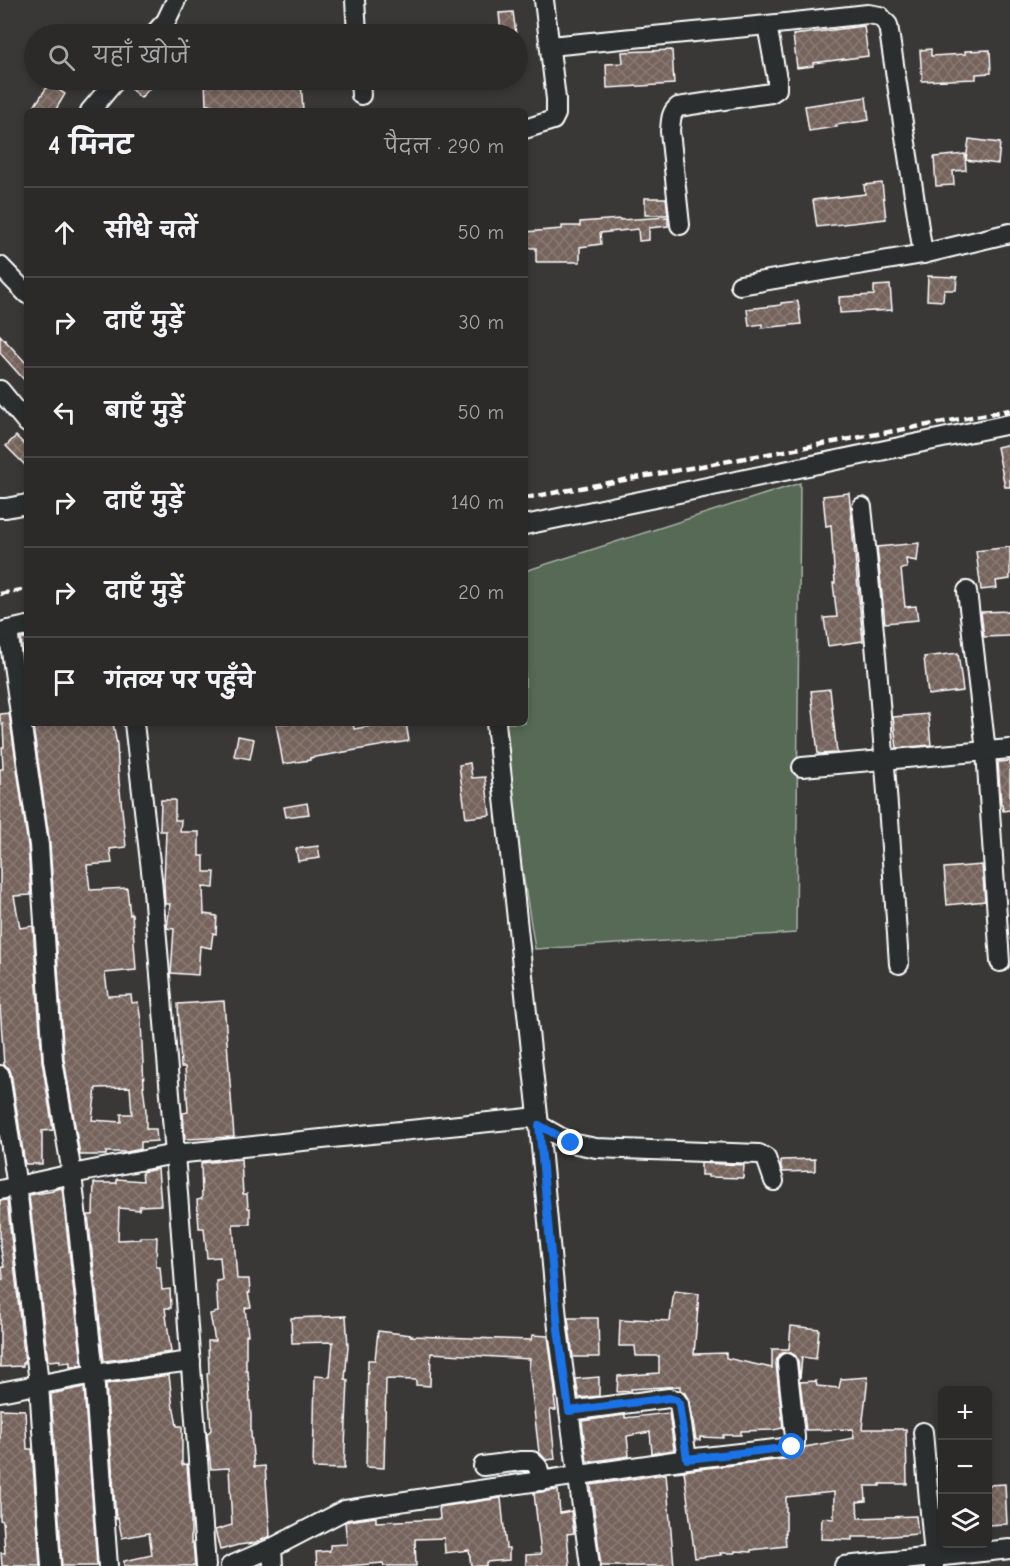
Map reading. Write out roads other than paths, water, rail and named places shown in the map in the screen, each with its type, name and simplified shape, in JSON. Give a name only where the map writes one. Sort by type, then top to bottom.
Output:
[{"type":"street","points":[[163,24],[176,0]]},
{"type":"street","points":[[355,0],[356,24]]},
{"type":"street","points":[[528,128],[553,120],[556,114],[544,0]]},
{"type":"street","points":[[550,46],[868,14],[880,16],[888,25],[923,254]]},
{"type":"street","points":[[680,225],[670,131],[674,110],[678,107],[771,93],[777,89],[767,25]]},
{"type":"street","points":[[93,108],[108,90]]},
{"type":"street","points":[[740,285],[923,254],[1010,233]]},
{"type":"street","points":[[0,266],[24,291]]},
{"type":"street","points":[[0,390],[24,419]]},
{"type":"street","points":[[528,524],[1010,424]]},
{"type":"street","points":[[0,508],[24,505]]},
{"type":"street","points":[[862,507],[885,760],[899,964]]},
{"type":"street","points":[[967,591],[986,751],[1000,962]]},
{"type":"street","points":[[24,627],[4,631],[39,845],[53,1060],[72,1174],[94,1374],[108,1566]]},
{"type":"street","points":[[134,726],[152,879],[206,1566]]},
{"type":"street","points":[[495,726],[539,1121],[558,1329],[590,1566]]},
{"type":"street","points":[[802,766],[1010,749]]},
{"type":"street","points":[[0,1075],[8,1188],[39,1384],[51,1566]]},
{"type":"street","points":[[8,1188],[175,1154],[539,1121],[571,1143],[596,1148],[759,1154],[766,1158],[774,1181]]},
{"type":"street","points":[[0,1392],[94,1374],[191,1361]]},
{"type":"street","points":[[230,1566],[272,1548],[345,1510],[687,1459],[792,1447],[795,1437],[787,1364]]},
{"type":"street","points":[[569,1411],[669,1398],[676,1400],[679,1404],[687,1459]]},
{"type":"street","points":[[923,1432],[934,1562]]},
{"type":"street","points":[[483,1466],[532,1461],[538,1467],[541,1481]]},
{"type":"street","points":[[272,1548],[273,1566]]},
{"type":"street","points":[[844,1566],[934,1562],[1010,1549]]},
{"type":"railway","points":[[528,497],[1010,410]]},
{"type":"railway","points":[[0,594],[24,590]]}]
